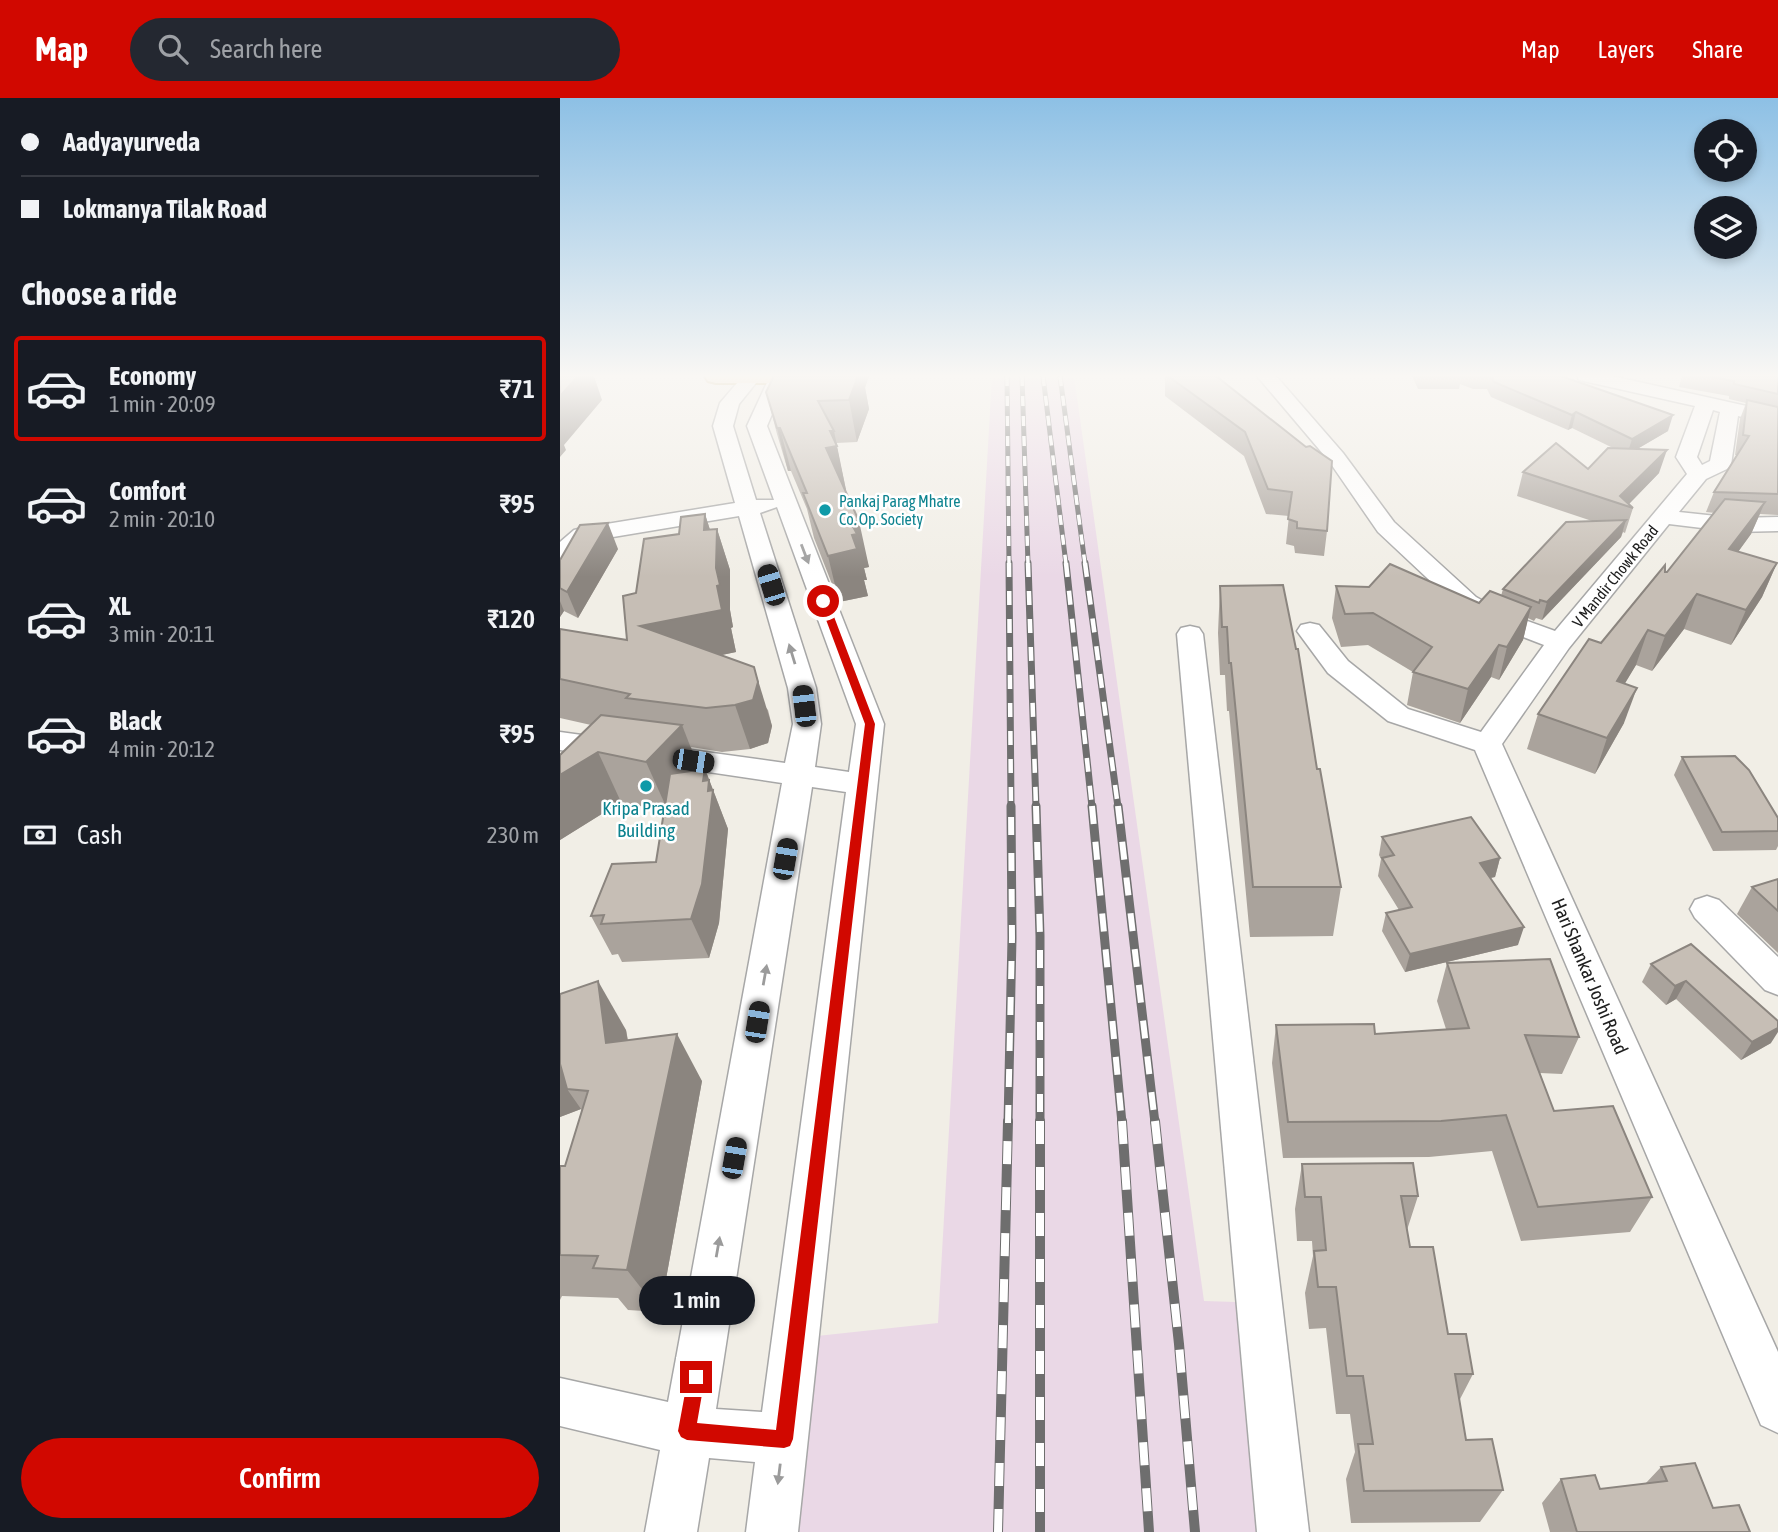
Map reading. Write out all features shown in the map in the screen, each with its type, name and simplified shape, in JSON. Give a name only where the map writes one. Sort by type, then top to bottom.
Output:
[{"type":"street","points":[[671,1532],[807,724],[802,688],[728,443]]},
{"type":"street","points":[[763,443],[870,724],[772,1532]]},
{"type":"street","points":[[1324,443],[1386,527],[1480,611],[1560,642]]},
{"type":"street","points":[[1691,443],[1686,457],[1698,474]]},
{"type":"street","name":"V Mandir Chowk Road","points":[[1487,744],[1560,642],[1698,474],[1720,465],[1724,443]]},
{"type":"street","points":[[560,554],[582,535],[786,502]]},
{"type":"street","points":[[1663,517],[1735,526],[1778,524]]},
{"type":"street","points":[[1310,631],[1338,667],[1398,715],[1487,744]]},
{"type":"street","points":[[1190,634],[1283,1532]]},
{"type":"street","points":[[560,741],[863,785]]},
{"type":"street","name":"Hari Shankar Joshi Road","points":[[1487,744],[1513,798],[1778,1408]]},
{"type":"street","points":[[1707,909],[1778,980]]},
{"type":"street","points":[[560,1402],[687,1431],[784,1439]]},
{"type":"shaded area","points":[[988,443],[1083,443],[1204,1301],[1236,1302],[1263,1532],[796,1532],[817,1336],[938,1323]]},
{"type":"building","points":[[786,443],[836,443],[837,446],[826,448],[859,521],[851,523],[857,534],[852,535],[857,549],[828,556],[803,493],[807,493]]},
{"type":"building","points":[[1249,443],[1301,443],[1332,461],[1327,531],[1297,528],[1297,522],[1288,519],[1292,492],[1268,489]]},
{"type":"building","points":[[1556,443],[1588,469],[1608,448],[1667,450],[1620,496],[1633,508],[1523,472]]},
{"type":"building","points":[[1745,443],[1778,443],[1778,494],[1714,492]]},
{"type":"building","points":[[1725,499],[1765,502],[1729,549],[1777,563],[1746,610],[1697,594],[1665,636],[1648,630],[1617,681],[1637,688],[1607,738],[1538,714],[1589,639],[1601,643],[1665,565],[1667,572]]},
{"type":"building","points":[[705,514],[704,530],[717,529],[716,568],[720,585],[717,586],[722,610],[640,626],[754,667],[758,682],[753,700],[706,708],[626,698],[630,694],[560,679],[560,629],[627,640],[623,596],[636,593],[644,539],[679,534],[681,517]]},
{"type":"building","points":[[1626,520],[1547,602],[1540,600],[1539,603],[1503,589],[1566,522]]},
{"type":"building","points":[[608,523],[567,592],[560,588],[560,560],[580,525]]},
{"type":"building","points":[[1390,564],[1479,603],[1490,591],[1531,607],[1507,647],[1499,645],[1468,689],[1413,672],[1432,647],[1373,613],[1345,614],[1336,586],[1369,587]]},
{"type":"building","points":[[1283,585],[1298,649],[1317,769],[1320,769],[1341,887],[1253,887],[1231,663],[1227,627],[1222,627],[1220,586]]},
{"type":"building","points":[[601,715],[682,725],[646,762],[598,752],[560,775],[560,755]]},
{"type":"building","points":[[1735,756],[1749,770],[1778,818],[1778,831],[1722,832],[1682,757]]},
{"type":"building","points":[[705,769],[703,781],[709,780],[708,791],[713,790],[702,884],[691,919],[601,924],[604,915],[591,916],[612,864],[656,862],[670,774]]},
{"type":"building","points":[[1471,817],[1500,858],[1480,863],[1524,927],[1410,954],[1386,913],[1412,907],[1382,858],[1394,855],[1382,837]]},
{"type":"building","points":[[1778,879],[1778,911],[1752,887]]},
{"type":"building","points":[[1691,944],[1778,1021],[1778,1028],[1752,1042],[1686,981],[1675,986],[1651,964]]},
{"type":"building","points":[[1550,959],[1579,1037],[1525,1035],[1554,1111],[1613,1106],[1652,1197],[1538,1207],[1506,1115],[1441,1121],[1288,1122],[1276,1025],[1374,1024],[1375,1034],[1469,1028],[1447,963]]},
{"type":"building","points":[[598,981],[606,1043],[677,1034],[627,1270],[593,1268],[598,1256],[560,1255],[560,1166],[565,1166],[588,1091],[567,1089],[560,1064],[560,994]]},
{"type":"building","points":[[1413,1163],[1418,1196],[1401,1196],[1410,1247],[1433,1247],[1448,1334],[1466,1334],[1473,1374],[1455,1374],[1466,1440],[1492,1439],[1503,1490],[1364,1491],[1358,1444],[1373,1444],[1363,1376],[1347,1376],[1336,1287],[1318,1287],[1314,1251],[1326,1250],[1321,1197],[1305,1197],[1302,1164]]},
{"type":"building","points":[[1695,1463],[1713,1508],[1739,1505],[1750,1532],[1577,1532],[1561,1479],[1595,1475],[1600,1489],[1667,1481],[1661,1467]]},
{"type":"railway","points":[[1008,443],[1009,564]]},
{"type":"railway","points":[[1024,443],[1028,564]]},
{"type":"railway","points":[[1051,443],[1066,564]]},
{"type":"railway","points":[[1069,443],[1085,564]]},
{"type":"railway","points":[[1009,563],[1011,807]]},
{"type":"railway","points":[[1028,563],[1036,807]]},
{"type":"railway","points":[[1066,563],[1092,807]]},
{"type":"railway","points":[[1085,563],[1118,807]]},
{"type":"railway","points":[[1008,1123],[1012,938],[1011,806]]},
{"type":"railway","points":[[1036,806],[1040,936],[1040,1532]]},
{"type":"railway","points":[[1092,806],[1122,1123]]},
{"type":"railway","points":[[1118,806],[1155,1123]]},
{"type":"railway","points":[[998,1532],[1008,1121]]},
{"type":"railway","points":[[1122,1121],[1149,1532]]},
{"type":"railway","points":[[1155,1121],[1179,1344],[1195,1532]]},
{"type":"place","name":"Pankaj Parag Mhatre Co. Op. Society","points":[[825,510]]},
{"type":"place","name":"Kripa Prasad Building","points":[[646,786]]},
{"type":"route","points":[[696,1377],[687,1431],[784,1439],[870,724],[823,601]]}]
